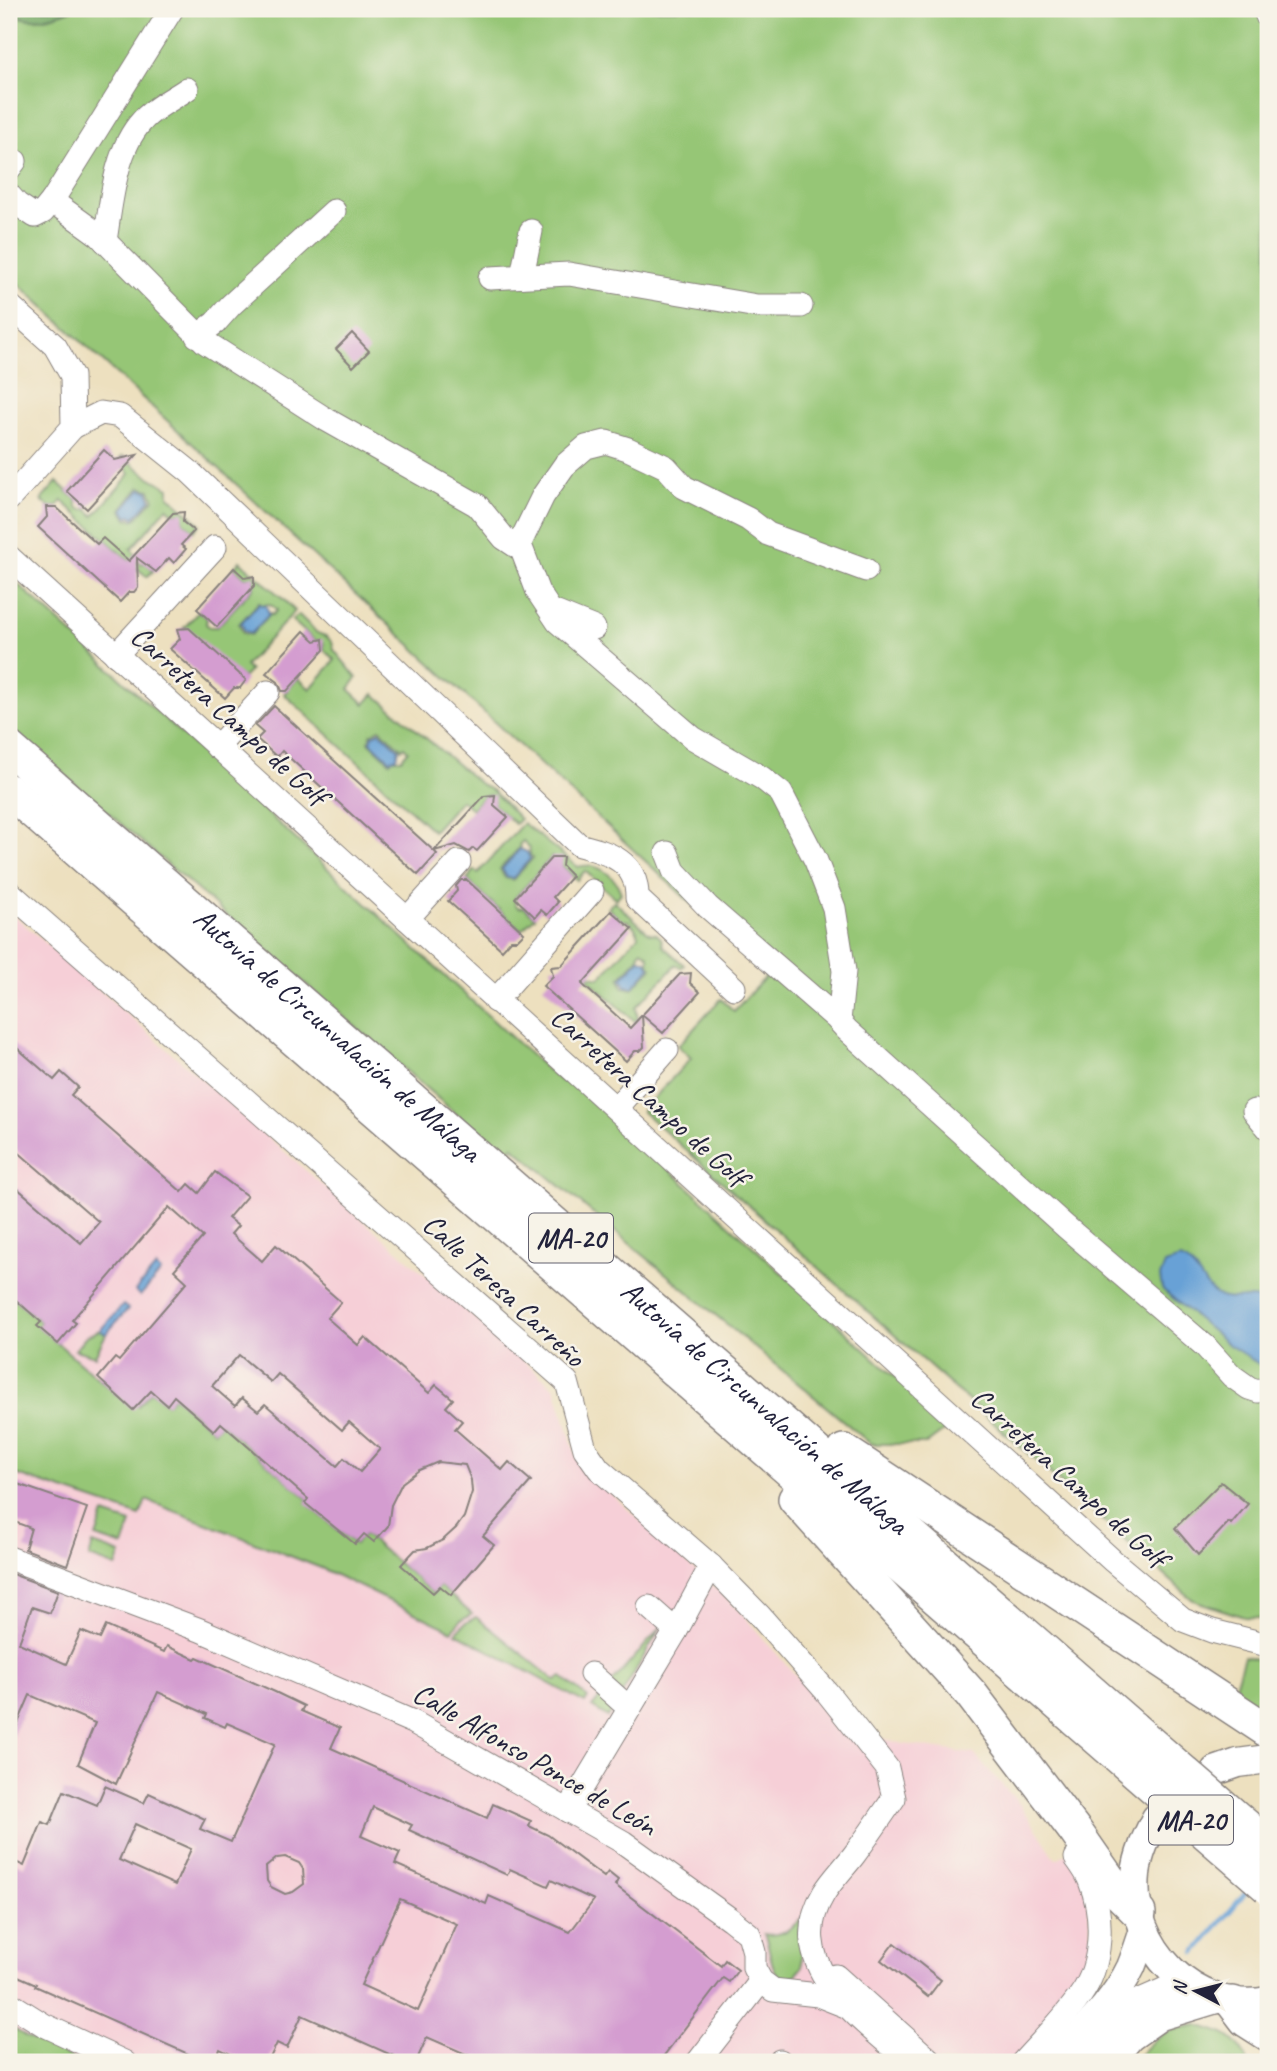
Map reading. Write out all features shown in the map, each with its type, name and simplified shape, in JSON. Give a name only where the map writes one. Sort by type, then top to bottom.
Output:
[{"type":"highway","name":"Autovía de Circunvalación de Málaga","points":[[9,748],[754,1397],[1123,1740],[1268,1887]]},
{"type":"highway","name":"Autovía de Circunvalación de Málaga","points":[[9,791],[717,1408],[1123,1740],[1268,1845]]},
{"type":"highway","points":[[754,1397],[799,1417],[864,1466],[1268,1731]]},
{"type":"highway","points":[[717,1408],[739,1446],[798,1503],[971,1694],[1141,1922]]},
{"type":"highway","points":[[1224,2001],[1268,2034]]},
{"type":"main road","points":[[1215,1771],[1238,1763],[1268,1759]]},
{"type":"main road","points":[[1055,2062],[1101,2011],[1131,1967],[1141,1922],[1136,1875],[1143,1843],[1156,1818]]},
{"type":"main road","points":[[1141,1922],[1168,1967],[1191,1986],[1224,2001]]},
{"type":"main road","points":[[1109,2062],[1130,2037],[1160,2016],[1224,2001],[1268,2001]]},
{"type":"street","points":[[10,197],[35,216],[43,212],[172,9]]},
{"type":"street","points":[[1264,9],[1268,18]]},
{"type":"street","points":[[105,241],[119,165],[132,136],[142,120],[187,89]]},
{"type":"street","points":[[52,201],[105,241],[204,335],[327,420],[477,505],[504,538],[522,550],[538,592],[558,622],[692,738],[762,778],[781,793],[816,860],[834,908],[844,971],[839,1021]]},
{"type":"street","points":[[204,335],[231,304],[334,211]]},
{"type":"street","points":[[525,273],[531,231]]},
{"type":"street","points":[[490,278],[525,273],[569,274],[757,306],[801,306]]},
{"type":"street","points":[[9,305],[55,346],[72,376],[73,427]]},
{"type":"street","points":[[9,499],[73,427],[101,413],[120,416],[190,472],[579,845],[604,852],[625,862],[638,884],[637,898],[734,988]]},
{"type":"street","points":[[519,547],[543,496],[564,466],[586,447],[606,442],[666,467],[684,487],[748,519],[768,534],[866,570]]},
{"type":"street","points":[[116,655],[215,547]]},
{"type":"street","name":"Carretera Campo de Golf","points":[[9,557],[1114,1561],[1183,1620],[1212,1631],[1268,1644]]},
{"type":"street","points":[[551,611],[594,628]]},
{"type":"street","points":[[217,747],[268,692]]},
{"type":"street","points":[[667,853],[674,871],[701,900],[1066,1227],[1205,1346],[1232,1376],[1249,1388],[1258,1391],[1268,1388]]},
{"type":"street","points":[[407,919],[458,862]]},
{"type":"street","points":[[495,1001],[592,891]]},
{"type":"street","name":"Calle Teresa Carreño","points":[[9,892],[566,1382],[585,1449],[598,1469],[710,1566],[760,1616],[810,1672],[887,1768],[894,1798],[873,1831],[824,1894],[816,1912],[811,1941],[818,1967]]},
{"type":"street","points":[[616,1108],[667,1050]]},
{"type":"street","name":"Calle Alfonso Ponce de León","points":[[9,1558],[200,1630],[412,1722],[623,1842],[749,1934],[754,1952],[754,1968],[761,1982]]},
{"type":"street","points":[[568,1811],[676,1631],[710,1566]]},
{"type":"street","points":[[649,1607],[676,1631]]},
{"type":"street","points":[[591,1674],[629,1708]]},
{"type":"street","points":[[1005,1739],[1022,1783],[1090,1880],[1098,1909],[1097,1957],[1082,1994],[1023,2062]]},
{"type":"street","points":[[813,1930],[823,1961],[835,1975],[932,2062]]},
{"type":"street","points":[[790,1991],[818,1967],[846,2007],[911,2062]]},
{"type":"street","points":[[703,2061],[736,2024],[761,1982],[773,1990],[818,1995],[846,2007]]},
{"type":"street","points":[[1084,2062],[1138,2001],[1163,1990],[1191,1986]]},
{"type":"street","points":[[9,2003],[44,2025],[124,2062]]},
{"type":"shaded area","points":[[9,911],[555,1388],[579,1465],[736,1607],[850,1738],[871,1735],[903,1744],[974,1754],[1022,1807],[1056,1859],[1068,1853],[1085,1878],[1094,1960],[1022,2062],[9,2062]]},
{"type":"green space","points":[[9,9],[1268,9],[1268,1619],[1244,1617],[1193,1600],[642,1111],[691,1058],[678,1046],[721,999],[734,1011],[768,974],[9,275]]},
{"type":"green space","points":[[9,9],[73,9],[57,15],[31,19],[23,18]]},
{"type":"green space","points":[[123,456],[147,476],[169,488],[169,496],[200,524],[194,531],[183,522],[183,516],[167,508],[131,549],[136,554],[136,560],[154,570],[147,577],[62,501],[56,507],[50,507],[41,500],[57,482],[77,500],[77,506],[81,510],[87,509],[94,516],[130,474],[120,459]],"holes":[[[140,487],[150,490],[154,499],[134,521],[127,519],[121,509]]]},
{"type":"green space","points":[[240,561],[295,611],[245,666],[250,671],[243,678],[183,629],[199,611],[207,618],[206,624],[217,627],[254,587],[254,580],[245,578],[234,568]],"holes":[[[259,602],[262,605],[270,604],[277,610],[251,635],[243,633],[239,624]]]},
{"type":"green space","points":[[9,576],[544,1067],[561,1081],[571,1079],[949,1427],[926,1444],[871,1444],[512,1146],[508,1159],[9,727]]},
{"type":"green space","points":[[299,615],[317,633],[332,642],[334,650],[357,678],[349,689],[365,704],[374,694],[479,783],[493,791],[520,819],[515,824],[494,805],[494,799],[490,795],[484,796],[472,809],[461,800],[433,831],[284,694],[298,678],[310,689],[335,660],[324,650],[324,644],[320,640],[315,641],[292,620]],"holes":[[[380,729],[402,749],[404,747],[408,751],[401,759],[393,759],[390,762],[369,742],[371,734]]]},
{"type":"green space","points":[[523,823],[578,867],[591,866],[610,875],[621,893],[616,899],[585,871],[577,880],[552,857],[515,898],[515,904],[519,908],[524,907],[535,917],[521,930],[467,880],[474,870],[478,873]],"holes":[[[523,841],[529,847],[533,858],[513,880],[505,878],[500,869]]]},
{"type":"green space","points":[[614,901],[649,933],[661,938],[663,946],[684,965],[681,968],[676,965],[636,1007],[636,1022],[582,974],[584,972],[600,978],[638,936],[631,923],[622,921],[608,908]],"holes":[[[642,950],[649,956],[652,968],[632,989],[623,987],[620,978],[640,956],[638,954]]]},
{"type":"green space","points":[[9,1294],[41,1322],[38,1326],[118,1396],[122,1392],[138,1406],[151,1391],[167,1404],[174,1396],[214,1431],[221,1423],[308,1499],[306,1503],[355,1544],[364,1534],[433,1593],[440,1586],[472,1614],[460,1621],[452,1631],[321,1568],[146,1500],[140,1516],[9,1472]]},
{"type":"green space","points":[[100,1330],[106,1334],[95,1356],[75,1350],[86,1336]]},
{"type":"green space","points":[[104,1514],[131,1523],[123,1546],[96,1537]]},
{"type":"green space","points":[[93,1544],[121,1554],[116,1567],[89,1557]]},
{"type":"green space","points":[[476,1617],[556,1681],[562,1677],[588,1698],[585,1703],[456,1633]]},
{"type":"green space","points":[[661,1627],[622,1694],[611,1684]]},
{"type":"green space","points":[[1244,1656],[1268,1662],[1268,1720],[1231,1699]]},
{"type":"green space","points":[[603,1694],[616,1703],[608,1717],[592,1707]]},
{"type":"green space","points":[[801,1919],[802,1967],[795,1976],[786,1977],[775,1971],[764,1934],[784,1932]]},
{"type":"green space","points":[[9,2025],[26,2037],[79,2062],[9,2062]]},
{"type":"green space","points":[[1197,2025],[1228,2036],[1239,2046],[1248,2062],[1133,2062],[1161,2035]]},
{"type":"water","points":[[141,489],[148,491],[151,499],[134,518],[127,516],[123,509]]},
{"type":"water","points":[[259,604],[266,606],[269,614],[252,633],[245,631],[241,623]]},
{"type":"water","points":[[380,732],[399,749],[397,757],[390,760],[371,742],[373,735]]},
{"type":"water","points":[[520,849],[527,852],[530,859],[513,878],[507,877],[502,869]]},
{"type":"water","points":[[640,959],[647,961],[650,968],[633,987],[626,986],[622,978]]},
{"type":"water","points":[[1180,1259],[1192,1266],[1208,1287],[1219,1296],[1233,1299],[1253,1298],[1264,1303],[1268,1309],[1268,1370],[1229,1345],[1162,1289],[1160,1277],[1165,1264]]},
{"type":"water","points":[[156,1267],[161,1272],[140,1296],[135,1291]]},
{"type":"water","points":[[123,1305],[128,1309],[106,1334],[100,1330]]},
{"type":"building","points":[[352,333],[369,351],[353,367],[336,349]]},
{"type":"building","points":[[104,450],[115,460],[137,455],[87,509],[67,491]]},
{"type":"building","points":[[46,507],[56,507],[97,544],[103,538],[129,561],[173,513],[184,512],[183,522],[194,531],[181,545],[186,549],[174,563],[169,558],[156,572],[137,558],[138,587],[120,602],[38,527],[47,517]]},
{"type":"building","points":[[234,568],[245,578],[254,576],[254,586],[217,627],[197,609]]},
{"type":"building","points":[[189,628],[246,680],[240,688],[234,688],[225,698],[170,649],[180,639],[177,629]]},
{"type":"building","points":[[304,631],[315,641],[323,639],[324,650],[287,691],[282,691],[278,682],[266,673]]},
{"type":"building","points":[[274,706],[437,854],[418,875],[282,751],[277,757],[257,739],[263,733],[255,726]]},
{"type":"building","points":[[495,795],[494,805],[508,817],[477,851],[473,848],[469,852],[456,845],[434,851],[484,796]]},
{"type":"building","points":[[552,857],[563,857],[562,866],[572,876],[553,897],[558,902],[547,915],[541,910],[535,917],[515,898]]},
{"type":"building","points":[[461,880],[467,880],[524,933],[517,940],[511,940],[502,950],[448,901],[457,891],[456,886]]},
{"type":"building","points":[[611,911],[632,929],[582,984],[630,1028],[642,1015],[644,1047],[635,1051],[626,1061],[543,986],[553,976],[551,967],[561,966]]},
{"type":"building","points":[[691,973],[690,983],[700,992],[663,1033],[642,1015],[680,974]]},
{"type":"building","points":[[9,1041],[54,1080],[61,1072],[78,1087],[71,1095],[182,1192],[189,1184],[199,1193],[215,1172],[247,1196],[228,1218],[238,1226],[231,1234],[262,1261],[276,1245],[341,1302],[327,1318],[358,1345],[365,1337],[429,1393],[436,1385],[453,1399],[446,1407],[462,1421],[455,1429],[502,1470],[509,1462],[531,1481],[483,1536],[494,1545],[451,1595],[440,1586],[433,1593],[401,1565],[415,1550],[427,1548],[443,1540],[464,1517],[472,1492],[465,1465],[438,1462],[419,1470],[402,1483],[391,1505],[388,1526],[374,1542],[364,1534],[355,1544],[305,1503],[308,1499],[221,1423],[214,1431],[174,1396],[167,1405],[151,1391],[133,1410],[98,1378],[115,1358],[119,1361],[187,1282],[174,1270],[203,1237],[169,1207],[72,1320],[76,1323],[58,1344],[37,1326],[41,1322],[9,1294],[9,1197],[17,1188],[81,1243],[99,1222],[9,1144]],"holes":[[[239,1355],[271,1382],[278,1374],[342,1430],[349,1422],[380,1449],[360,1472],[344,1458],[337,1466],[265,1404],[258,1411],[242,1398],[235,1406],[212,1386]]]},
{"type":"building","points":[[9,1481],[87,1508],[67,1565],[25,1549],[31,1528],[9,1520]]},
{"type":"building","points":[[1221,1482],[1248,1504],[1198,1555],[1175,1528]]},
{"type":"building","points":[[9,1573],[58,1591],[50,1613],[32,1607],[19,1643],[66,1664],[81,1631],[100,1639],[106,1626],[164,1652],[167,1646],[195,1659],[197,1657],[275,1692],[304,1706],[301,1711],[340,1728],[331,1748],[487,1818],[493,1804],[531,1821],[529,1826],[548,1835],[604,1877],[608,1872],[618,1880],[615,1885],[721,1966],[725,1960],[738,1970],[729,1982],[723,1978],[659,2062],[484,2062],[427,2037],[416,2062],[407,2062],[302,2015],[287,2048],[277,2043],[268,2062],[248,2062],[220,2049],[215,2061],[206,2057],[204,2061],[9,1972],[9,1859],[24,1866],[42,1822],[50,1825],[64,1791],[97,1805],[105,1786],[144,1803],[149,1793],[205,1819],[200,1829],[231,1842],[275,1744],[227,1723],[225,1727],[205,1718],[207,1714],[158,1692],[116,1784],[78,1764],[95,1723],[30,1695],[9,1744]],"holes":[[[373,1807],[412,1825],[409,1830],[507,1875],[510,1869],[548,1886],[551,1880],[594,1900],[570,1932],[489,1896],[486,1904],[395,1864],[400,1853],[361,1836]],[[135,1824],[191,1849],[175,1885],[119,1860]],[[285,1857],[299,1863],[303,1869],[304,1884],[293,1892],[285,1894],[271,1887],[267,1881],[266,1867],[277,1858]],[[400,1899],[457,1924],[418,2011],[361,1985]]]},
{"type":"building","points":[[894,1943],[941,1980],[928,1997],[881,1960]]},
{"type":"waterway","points":[[1196,1952],[1250,1887]]}]
